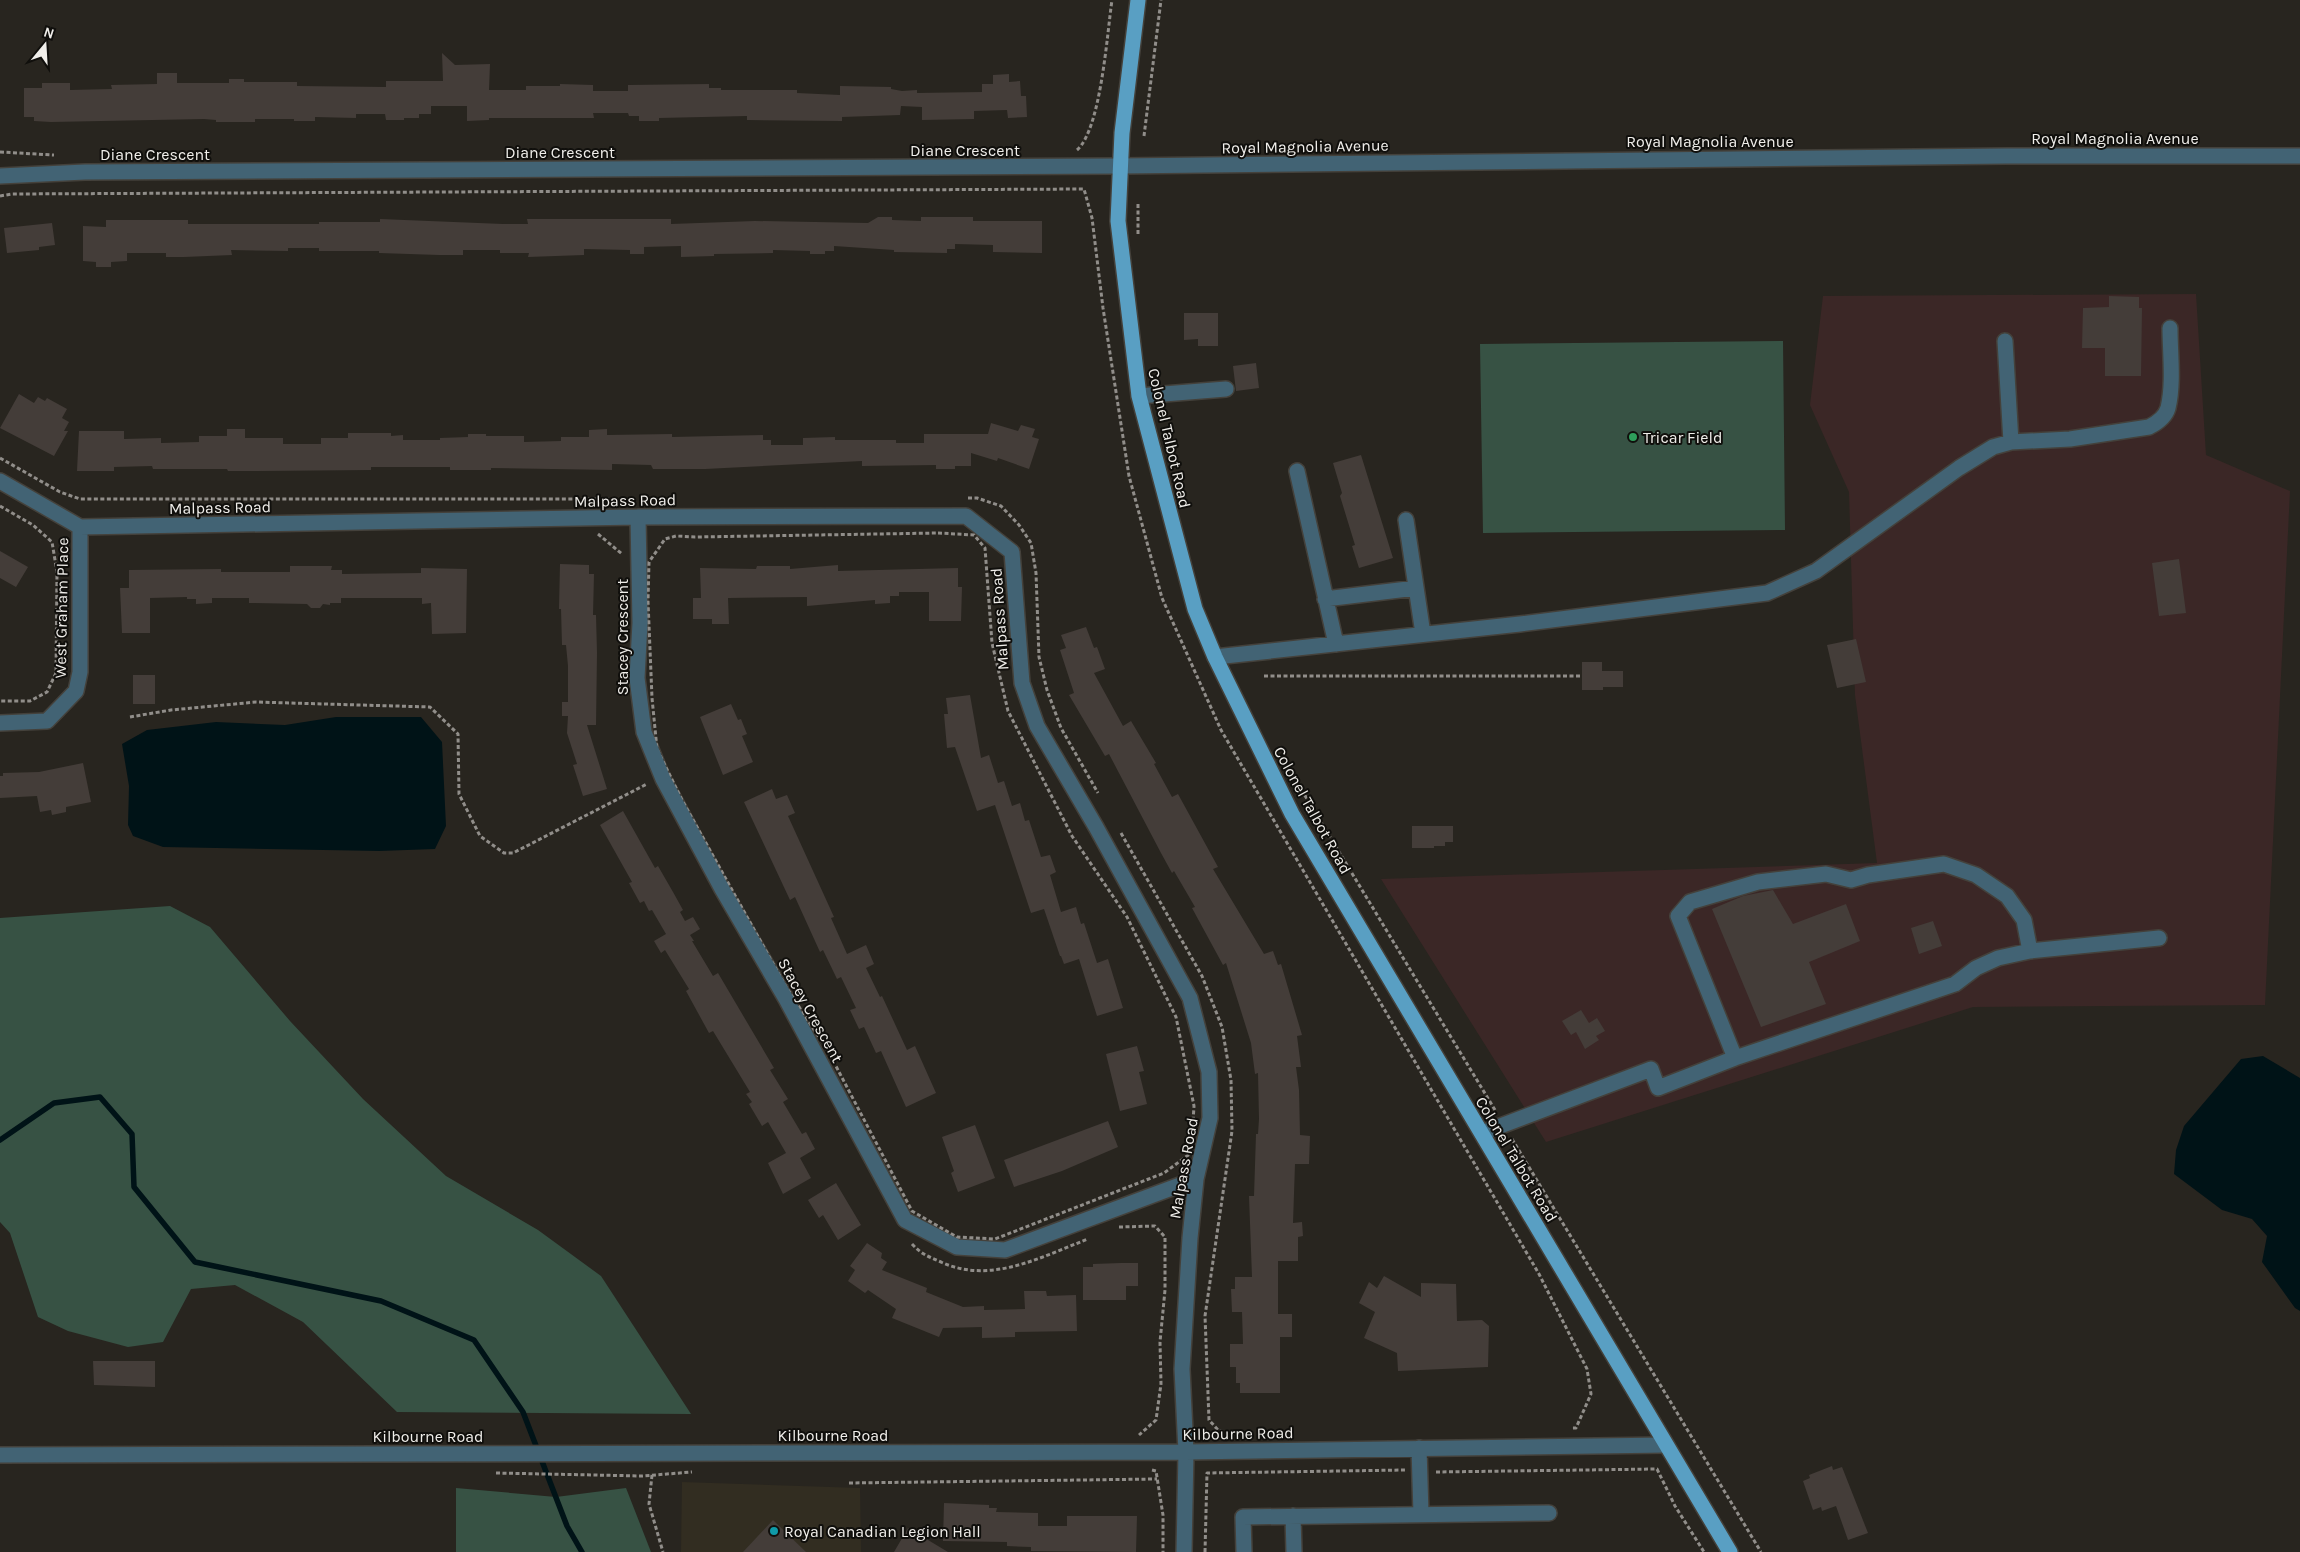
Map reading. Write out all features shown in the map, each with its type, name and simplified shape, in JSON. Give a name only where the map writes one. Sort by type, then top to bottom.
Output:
[{"type":"main road","name":"Colonel Talbot Road","points":[[1138,0],[1122,133],[1118,221],[1139,396],[1195,609],[1215,657],[1292,814],[1730,1552]]},
{"type":"street","name":"Royal Magnolia Avenue","points":[[1120,166],[1545,160],[2300,156]]},
{"type":"street","name":"Diane Crescent","points":[[0,176],[85,172],[1120,166]]},
{"type":"street","points":[[1215,657],[1767,592],[1816,571],[1959,468],[1993,447],[2011,442],[2070,439],[2148,427],[2160,421],[2168,409],[2171,374],[2170,328]]},
{"type":"street","points":[[2005,341],[2011,442]]},
{"type":"street","points":[[1139,396],[1226,389]]},
{"type":"street","points":[[1297,471],[1336,644]]},
{"type":"street","points":[[0,481],[80,527]]},
{"type":"street","name":"Malpass Road","points":[[80,527],[638,517],[966,516],[1012,552],[1022,683],[1037,726],[1190,998],[1209,1072],[1210,1118],[1196,1179],[1190,1238],[1182,1369],[1186,1452],[1184,1552]]},
{"type":"street","name":"Stacey Crescent","points":[[638,517],[640,624],[637,678],[644,732],[663,779],[722,889],[786,999],[905,1220],[957,1247],[1005,1250],[1196,1179]]},
{"type":"street","points":[[1406,520],[1423,634]]},
{"type":"street","name":"West Graham Place","points":[[0,723],[47,721],[76,691],[80,672],[80,527]]},
{"type":"street","points":[[1326,599],[1416,588]]},
{"type":"street","points":[[1735,1058],[1678,916],[1690,902],[1758,882],[1826,874],[1851,880],[1868,875],[1944,864],[1976,874],[2008,896],[2024,920],[2030,951]]},
{"type":"street","points":[[1482,1133],[1651,1069],[1658,1088],[1735,1058],[1955,984],[1976,968],[1998,958],[2030,951],[2159,938]]},
{"type":"street","name":"Kilbourne Road","points":[[0,1455],[1186,1452],[1666,1444]]},
{"type":"street","points":[[1419,1448],[1421,1514]]},
{"type":"street","points":[[1244,1552],[1243,1517],[1549,1512]]},
{"type":"street","points":[[1293,1516],[1294,1552]]},
{"type":"path","points":[[1084,144],[1095,116],[1112,0]]},
{"type":"path","points":[[1144,136],[1161,0]]},
{"type":"path","points":[[0,196],[12,194],[1084,189]]},
{"type":"path","points":[[1138,204],[1138,242]]},
{"type":"path","points":[[0,458],[60,492],[80,499],[618,499]]},
{"type":"path","points":[[967,498],[977,498],[1001,506],[1020,525],[1031,543],[1036,573],[1039,657],[1046,690],[1061,728],[1102,800]]},
{"type":"path","points":[[0,506],[33,525],[52,542],[57,572],[56,673],[47,692],[30,701],[0,701]]},
{"type":"path","points":[[974,534],[985,548],[992,643],[1008,711],[1072,836],[1127,917],[1176,1017],[1194,1106],[1191,1154],[1164,1173],[995,1239],[956,1238],[912,1211],[828,1051],[786,986],[682,800],[657,750],[652,698],[648,601],[649,562],[665,539],[676,536],[974,534]]},
{"type":"path","points":[[1264,676],[1582,676]]},
{"type":"path","points":[[130,717],[171,710],[256,702],[430,707],[458,734],[458,794],[480,836],[504,853],[512,853],[647,784]]},
{"type":"path","points":[[645,780],[652,793]]},
{"type":"path","points":[[1296,780],[1761,1552]]},
{"type":"path","points":[[1116,825],[1202,976],[1222,1027],[1231,1080],[1232,1131],[1205,1316],[1207,1378],[1209,1420],[1220,1431],[1241,1433]]},
{"type":"path","points":[[1112,1230],[1121,1226],[1155,1226],[1165,1237],[1165,1290],[1160,1342],[1161,1384],[1156,1420],[1137,1436]]},
{"type":"path","points":[[909,1240],[920,1253],[955,1269],[990,1271],[1018,1267],[1095,1236]]},
{"type":"path","points":[[1566,1428],[1576,1428]]},
{"type":"path","points":[[654,1453],[649,1504],[663,1552]]},
{"type":"path","points":[[1148,1469],[1156,1471],[1163,1515],[1163,1552]]},
{"type":"path","points":[[1433,1472],[1657,1469],[1675,1506],[1704,1552]]},
{"type":"path","points":[[1206,1552],[1206,1474],[1411,1470]]},
{"type":"path","points":[[488,1472],[652,1475],[696,1472]]},
{"type":"path","points":[[849,1483],[1157,1479]]},
{"type":"shaded area","points":[[2196,294],[2206,455],[2290,491],[2265,1005],[1973,1007],[1546,1142],[1381,879],[1877,863],[1855,695],[1849,492],[1810,405],[1823,296]]},
{"type":"shaded area","points":[[336,717],[421,717],[442,742],[446,826],[435,849],[379,851],[163,847],[133,836],[128,825],[129,786],[122,744],[147,730],[216,722],[285,725]]},
{"type":"shaded area","points":[[2263,1056],[2300,1078],[2300,1311],[2295,1308],[2262,1262],[2267,1236],[2252,1219],[2222,1210],[2174,1174],[2176,1150],[2184,1126],[2241,1059]]},
{"type":"shaded area","points":[[682,1482],[860,1488],[861,1552],[681,1552]]},
{"type":"green space","name":"Tricar Field","points":[[1783,341],[1785,530],[1483,533],[1480,344]]},
{"type":"green space","points":[[170,906],[210,927],[290,1021],[363,1099],[446,1176],[538,1230],[601,1276],[691,1414],[397,1412],[303,1322],[235,1285],[191,1289],[163,1342],[128,1347],[68,1331],[38,1317],[10,1233],[0,1222],[0,918]]},
{"type":"green space","points":[[456,1488],[556,1497],[626,1488],[651,1552],[456,1552]]},
{"type":"building","points":[[442,53],[455,65],[490,64],[489,90],[526,90],[526,86],[560,86],[560,84],[593,85],[593,91],[628,91],[628,85],[709,84],[709,88],[721,88],[721,90],[797,90],[797,93],[840,95],[840,86],[891,87],[891,89],[902,91],[917,90],[917,93],[982,92],[982,84],[993,84],[993,75],[1009,74],[1009,82],[1020,81],[1021,96],[1026,96],[1027,117],[1008,118],[1007,110],[974,111],[974,119],[922,120],[922,107],[901,106],[900,115],[842,117],[842,121],[747,120],[747,116],[659,118],[659,121],[639,121],[639,116],[629,116],[628,113],[593,113],[594,118],[489,118],[489,120],[467,121],[467,106],[431,106],[431,114],[419,114],[419,118],[404,118],[404,120],[386,120],[385,114],[356,114],[356,118],[315,117],[315,121],[255,119],[255,122],[216,122],[216,120],[204,119],[51,122],[34,121],[34,117],[24,117],[24,88],[42,88],[42,83],[70,83],[70,90],[112,89],[111,85],[157,84],[157,73],[177,73],[177,83],[229,83],[229,79],[244,79],[244,82],[297,82],[297,86],[386,87],[386,81],[443,81]]},
{"type":"building","points":[[878,217],[892,217],[892,220],[921,221],[921,217],[973,217],[973,221],[1042,221],[1042,253],[993,252],[993,245],[955,244],[955,249],[947,249],[947,253],[894,252],[894,250],[834,246],[834,251],[825,251],[825,254],[810,254],[810,251],[773,250],[773,253],[714,254],[714,256],[681,257],[681,246],[644,247],[644,254],[630,254],[630,250],[584,249],[584,255],[528,257],[529,253],[500,253],[500,250],[463,250],[463,255],[439,255],[379,253],[379,251],[319,251],[319,248],[288,248],[288,251],[231,250],[232,255],[184,257],[166,257],[166,253],[127,253],[127,261],[111,262],[111,267],[96,267],[96,262],[83,261],[83,226],[106,227],[106,220],[188,220],[188,224],[319,224],[319,222],[380,222],[380,219],[528,224],[527,219],[671,219],[671,224],[755,221],[868,223]]},
{"type":"building","points":[[52,223],[55,245],[39,247],[39,250],[7,253],[4,228]]},
{"type":"building","points":[[2109,296],[2139,297],[2139,308],[2142,308],[2141,376],[2105,376],[2105,348],[2082,348],[2083,308],[2109,307]]},
{"type":"building","points":[[1184,313],[1218,313],[1218,346],[1198,346],[1198,339],[1184,340]]},
{"type":"building","points":[[1256,363],[1259,388],[1236,391],[1233,366]]},
{"type":"building","points":[[19,394],[34,403],[38,397],[45,401],[47,398],[67,409],[62,418],[69,422],[64,431],[68,431],[54,456],[0,428]]},
{"type":"building","points":[[991,423],[1018,431],[1021,425],[1035,429],[1032,437],[1039,439],[1029,469],[998,458],[997,461],[971,453],[971,466],[955,466],[955,469],[936,469],[936,465],[862,466],[862,461],[705,469],[653,469],[651,465],[612,464],[612,470],[491,468],[491,470],[450,470],[450,467],[371,467],[371,470],[228,471],[227,469],[153,469],[152,466],[114,467],[114,471],[77,471],[79,431],[124,431],[124,439],[161,438],[161,443],[199,442],[199,436],[227,436],[227,429],[245,429],[245,438],[283,438],[283,444],[321,444],[321,438],[348,438],[348,433],[391,433],[391,436],[403,435],[403,440],[440,440],[440,438],[468,437],[468,434],[486,434],[486,436],[524,436],[524,442],[561,441],[561,437],[589,437],[589,430],[607,429],[607,435],[672,434],[672,437],[763,435],[763,440],[771,440],[771,445],[803,445],[803,438],[835,437],[835,440],[896,440],[896,443],[924,443],[924,434],[988,434]]},
{"type":"building","points":[[1361,455],[1393,558],[1359,568],[1352,546],[1355,545],[1340,496],[1342,493],[1333,463]]},
{"type":"building","points":[[0,551],[28,567],[16,587],[0,578]]},
{"type":"building","points":[[2179,559],[2186,613],[2159,616],[2152,563]]},
{"type":"building","points":[[560,564],[589,565],[589,574],[594,574],[593,615],[596,615],[597,653],[596,725],[587,725],[607,789],[583,796],[573,765],[577,764],[567,733],[568,716],[562,716],[562,702],[568,702],[568,666],[566,645],[562,645],[561,609],[559,609]]},
{"type":"building","points":[[838,565],[838,571],[958,568],[958,587],[962,587],[961,621],[929,621],[929,592],[899,592],[899,596],[890,596],[890,603],[875,604],[875,600],[807,606],[807,597],[728,598],[729,624],[712,624],[712,619],[693,619],[693,598],[701,598],[700,568],[756,569],[757,566],[790,566],[790,569]]},
{"type":"building","points":[[290,566],[332,566],[331,570],[342,570],[342,574],[421,573],[421,568],[467,569],[466,633],[432,634],[431,603],[422,604],[422,598],[341,598],[341,603],[323,604],[320,608],[311,608],[307,604],[249,603],[249,598],[212,598],[212,603],[196,604],[196,599],[187,599],[187,597],[150,598],[150,633],[122,633],[120,588],[129,588],[129,570],[221,569],[221,572],[290,572]]},
{"type":"building","points":[[1086,627],[1094,648],[1097,647],[1105,669],[1094,673],[1123,726],[1131,721],[1156,763],[1154,764],[1172,797],[1178,794],[1218,867],[1213,869],[1264,954],[1273,951],[1278,965],[1281,964],[1302,1035],[1297,1036],[1301,1067],[1296,1067],[1299,1090],[1300,1135],[1310,1136],[1309,1164],[1295,1164],[1293,1223],[1302,1222],[1303,1236],[1298,1237],[1298,1261],[1278,1261],[1278,1314],[1292,1314],[1292,1337],[1280,1337],[1280,1393],[1240,1393],[1240,1383],[1236,1383],[1236,1367],[1230,1367],[1230,1344],[1243,1344],[1242,1312],[1232,1312],[1231,1289],[1235,1289],[1235,1277],[1252,1277],[1249,1196],[1254,1196],[1256,1134],[1258,1134],[1259,1119],[1258,1073],[1255,1074],[1251,1043],[1226,963],[1223,965],[1192,908],[1195,907],[1174,871],[1172,873],[1109,754],[1105,756],[1069,695],[1074,693],[1060,650],[1066,648],[1061,635]]},
{"type":"building","points":[[1856,639],[1866,682],[1837,688],[1827,645]]},
{"type":"building","points":[[1582,662],[1602,662],[1602,671],[1623,671],[1623,687],[1603,687],[1603,690],[1582,690]]},
{"type":"building","points":[[133,675],[155,675],[155,704],[133,704]]},
{"type":"building","points":[[970,695],[981,758],[989,755],[998,783],[1004,781],[1012,806],[1020,803],[1025,821],[1029,820],[1041,857],[1050,855],[1056,872],[1050,875],[1061,912],[1076,907],[1081,924],[1084,923],[1097,963],[1108,959],[1123,1008],[1097,1016],[1079,959],[1064,964],[1044,909],[1031,913],[995,805],[977,811],[955,747],[947,748],[944,714],[948,714],[946,698]]},
{"type":"building","points":[[731,704],[738,720],[741,719],[747,734],[742,736],[753,762],[723,775],[700,717]]},
{"type":"building","points":[[83,763],[91,802],[66,807],[66,812],[52,815],[51,810],[40,812],[37,796],[0,798],[0,776],[3,776],[3,773],[39,772]]},
{"type":"building","points":[[772,789],[776,799],[787,795],[795,813],[788,816],[834,917],[831,918],[847,954],[866,945],[874,964],[866,968],[880,997],[882,996],[907,1050],[915,1046],[936,1093],[906,1107],[881,1051],[876,1053],[864,1027],[859,1029],[850,1010],[856,1008],[841,977],[837,979],[823,950],[820,952],[795,897],[790,900],[744,802]]},
{"type":"building","points":[[623,811],[655,868],[658,866],[673,892],[683,910],[680,912],[685,921],[693,917],[700,929],[690,935],[694,941],[692,941],[713,976],[718,973],[774,1068],[770,1070],[788,1099],[783,1102],[802,1134],[806,1132],[815,1149],[800,1158],[811,1178],[783,1194],[768,1163],[786,1153],[768,1122],[762,1126],[749,1104],[752,1102],[746,1094],[750,1092],[713,1031],[709,1033],[686,991],[689,989],[665,950],[661,953],[654,941],[666,934],[652,910],[649,911],[644,901],[640,903],[629,883],[632,882],[600,825]]},
{"type":"building","points":[[1412,826],[1453,826],[1453,842],[1445,842],[1445,846],[1434,846],[1434,848],[1412,848]]},
{"type":"building","points":[[1773,890],[1793,924],[1846,904],[1860,941],[1809,962],[1826,1004],[1761,1027],[1712,909],[1743,896]]},
{"type":"building","points":[[1933,921],[1942,946],[1919,954],[1911,928]]},
{"type":"building","points":[[1581,1010],[1589,1023],[1597,1018],[1605,1031],[1596,1036],[1599,1040],[1585,1049],[1576,1032],[1571,1035],[1562,1021]]},
{"type":"building","points":[[1137,1046],[1144,1071],[1139,1072],[1147,1104],[1120,1111],[1106,1054]]},
{"type":"building","points":[[1108,1121],[1118,1147],[1062,1171],[1014,1187],[1004,1160]]},
{"type":"building","points":[[975,1125],[995,1178],[958,1192],[951,1173],[954,1171],[942,1137]]},
{"type":"building","points":[[836,1183],[861,1225],[838,1240],[823,1215],[819,1218],[808,1200]]},
{"type":"building","points":[[867,1243],[882,1253],[881,1258],[887,1262],[882,1270],[927,1288],[926,1292],[963,1307],[984,1306],[984,1310],[1025,1309],[1024,1291],[1046,1291],[1047,1296],[1076,1295],[1077,1331],[1015,1332],[1015,1337],[982,1338],[982,1327],[943,1328],[939,1337],[892,1318],[896,1309],[868,1290],[865,1293],[848,1281],[855,1270],[850,1266]]},
{"type":"building","points":[[1138,1263],[1138,1286],[1126,1286],[1126,1300],[1083,1300],[1083,1267],[1093,1267],[1093,1264]]},
{"type":"building","points":[[1384,1276],[1421,1297],[1421,1283],[1456,1284],[1457,1321],[1482,1320],[1489,1326],[1488,1367],[1398,1371],[1397,1353],[1364,1338],[1375,1312],[1359,1303],[1369,1282],[1377,1288]]},
{"type":"building","points":[[93,1361],[155,1361],[155,1387],[94,1385]]},
{"type":"building","points":[[1832,1466],[1833,1470],[1842,1467],[1868,1533],[1848,1540],[1836,1506],[1822,1511],[1821,1507],[1813,1510],[1803,1481],[1810,1478],[1809,1475]]},
{"type":"building","points":[[944,1503],[989,1505],[989,1508],[997,1508],[996,1512],[1038,1513],[1038,1526],[1067,1526],[1067,1516],[1137,1516],[1136,1552],[1031,1551],[1031,1547],[1007,1546],[1007,1542],[943,1541]]},
{"type":"building","name":"Royal Canadian Legion Hall","points":[[773,1520],[806,1552],[743,1552]]},
{"type":"building","points":[[908,1528],[948,1552],[894,1552]]},
{"type":"waterway","points":[[0,1140],[54,1103],[100,1097],[132,1134],[134,1187],[195,1262],[381,1301],[474,1340],[523,1412],[567,1526],[582,1552]]},
{"type":"place","name":"Tricar Field","points":[[1633,437]]},
{"type":"place","name":"Royal Canadian Legion Hall","points":[[774,1531]]}]
